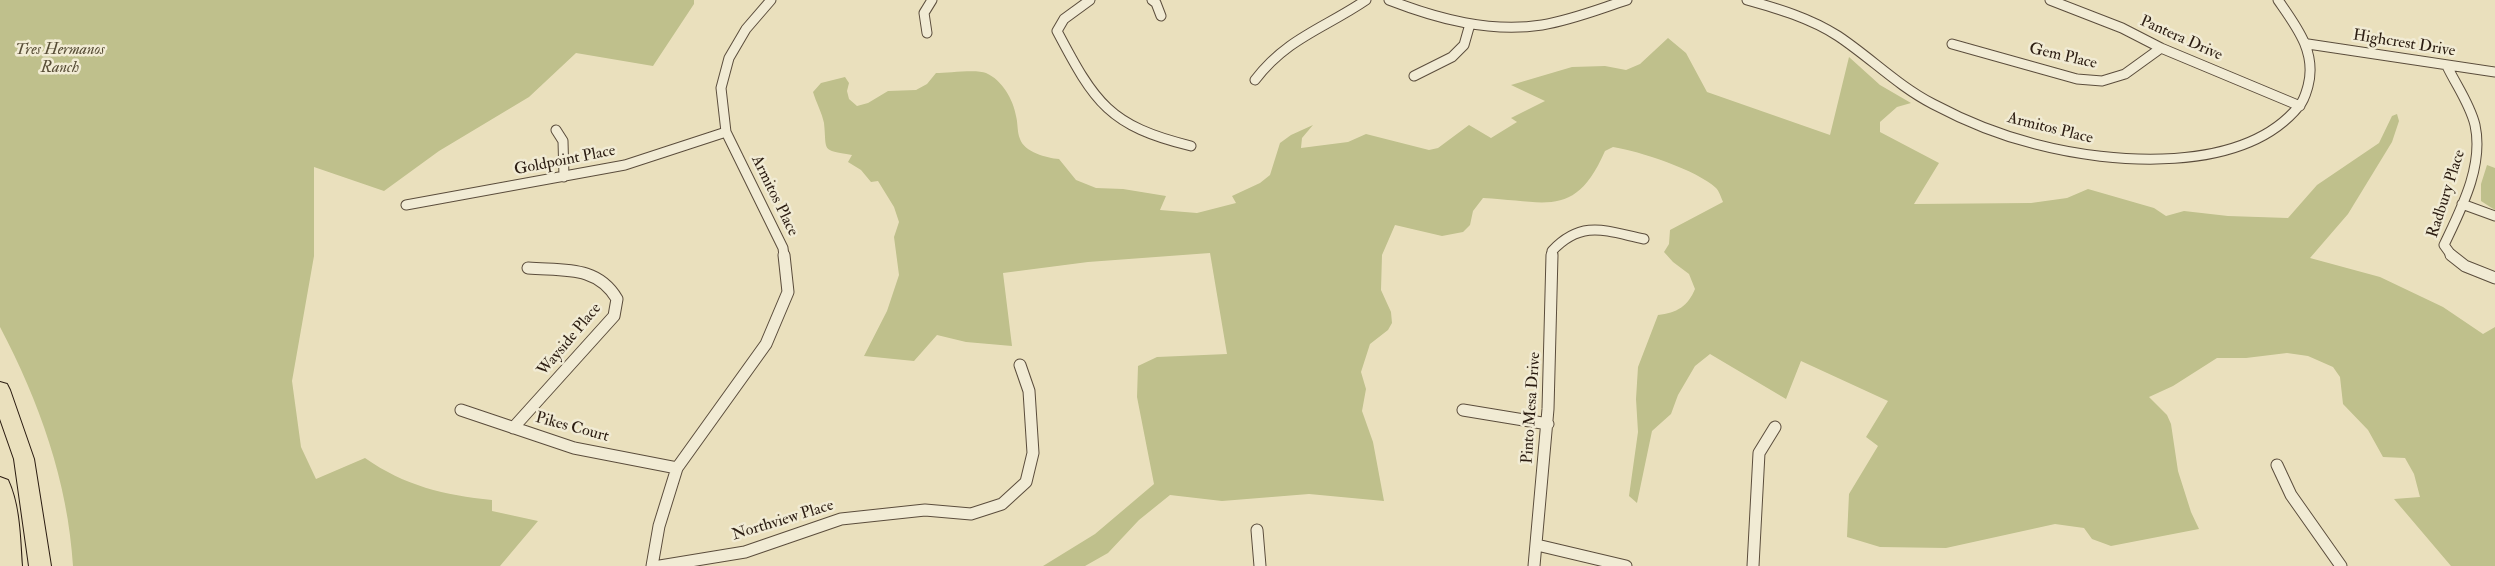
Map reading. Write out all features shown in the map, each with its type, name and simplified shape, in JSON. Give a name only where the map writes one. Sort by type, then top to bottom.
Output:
[{"type":"highway","points":[[0,390],[24,459],[40,566]]},
{"type":"highway","points":[[0,486],[7,515],[11,566]]},
{"type":"street","name":"Armitos Place","points":[[652,566],[658,526],[678,468],[766,344],[788,292],[783,248],[726,132],[721,88],[729,58],[746,29],[770,0]]},
{"type":"street","points":[[927,33],[924,13],[932,0]]},
{"type":"street","points":[[1090,0],[1064,19],[1057,31],[1079,74],[1094,95],[1126,126],[1162,140],[1191,146]]},
{"type":"street","points":[[1152,0],[1162,16]]},
{"type":"street","points":[[1255,80],[1266,64],[1287,44],[1313,29],[1350,13],[1366,0]]},
{"type":"street","points":[[1390,0],[1442,19],[1506,27],[1537,26],[1567,20],[1627,0]]},
{"type":"street","name":"Armitos Place","points":[[1747,0],[1777,8],[1819,26],[1861,52],[1901,85],[1958,117],[2018,139],[2074,152],[2129,160],[2183,159],[2225,151],[2259,140],[2283,125],[2300,106],[2308,86],[2312,64],[2308,44]]},
{"type":"street","name":"Pantera Drive","points":[[2050,0],[2122,28],[2161,48],[2300,106]]},
{"type":"street","points":[[2278,0],[2308,44]]},
{"type":"street","points":[[1414,76],[1452,57],[1464,45],[1470,24]]},
{"type":"street","name":"Gem Place","points":[[1952,44],[1990,53],[2077,79],[2102,81],[2125,74],[2161,48]]},
{"type":"street","name":"Highcrest Drive","points":[[2308,44],[2495,72]]},
{"type":"street","name":"Radbury Place","points":[[2447,66],[2475,124],[2478,148],[2462,204],[2444,245],[2447,253],[2460,263],[2495,278]]},
{"type":"street","points":[[556,130],[563,141],[564,177]]},
{"type":"street","name":"Goldpoint Place","points":[[406,204],[625,165],[726,132]]},
{"type":"street","points":[[2462,204],[2495,216]]},
{"type":"street","name":"Pinto Mesa Drive","points":[[1534,566],[1548,424],[1553,334],[1552,251],[1566,237],[1584,231],[1600,230],[1644,239]]},
{"type":"street","name":"Wayside Place","points":[[513,428],[614,316],[617,299],[610,287],[590,274],[528,268]]},
{"type":"street","name":"Northview Place","points":[[660,566],[745,552],[841,519],[925,510],[972,514],[1002,504],[1026,482],[1033,453],[1029,391],[1020,364]]},
{"type":"street","name":"Pikes Court","points":[[461,410],[574,448],[678,468]]},
{"type":"street","points":[[1464,410],[1548,424]]},
{"type":"street","points":[[1753,566],[1759,453],[1776,426]]},
{"type":"street","points":[[2276,465],[2291,495],[2342,566]]},
{"type":"street","points":[[1257,530],[1260,566]]},
{"type":"street","points":[[1537,545],[1626,566]]},
{"type":"green space","name":"Tres Hermanos Ranch","points":[[0,0],[694,0],[694,4],[653,66],[576,53],[529,97],[439,151],[384,191],[314,167],[314,256],[292,381],[301,447],[316,479],[365,458],[395,476],[426,488],[492,500],[492,511],[538,521],[500,566],[73,566],[65,504],[49,443],[27,384],[0,327]]},
{"type":"green space","points":[[1668,38],[1686,53],[1707,92],[1830,135],[1849,57],[1880,85],[1911,103],[1897,107],[1880,122],[1880,132],[1939,163],[1914,204],[2031,203],[2067,198],[2088,189],[2154,208],[2166,216],[2184,211],[2228,216],[2288,218],[2317,185],[2379,143],[2392,116],[2397,114],[2399,121],[2392,142],[2348,214],[2310,258],[2380,277],[2443,307],[2483,334],[2495,327],[2495,566],[2451,566],[2394,499],[2420,497],[2414,474],[2405,458],[2383,457],[2368,430],[2343,404],[2340,377],[2333,367],[2308,356],[2287,353],[2246,358],[2217,358],[2173,386],[2149,397],[2167,415],[2171,424],[2178,471],[2191,512],[2199,529],[2111,546],[2092,539],[2084,528],[2055,524],[1946,548],[1880,547],[1847,537],[1849,494],[1878,446],[1866,437],[1888,401],[1801,361],[1786,399],[1710,354],[1695,366],[1678,395],[1671,414],[1652,431],[1637,503],[1629,496],[1638,432],[1636,399],[1638,367],[1658,315],[1681,308],[1689,300],[1695,289],[1689,274],[1673,262],[1664,252],[1669,244],[1670,230],[1723,202],[1716,188],[1682,168],[1652,157],[1613,147],[1605,151],[1594,173],[1570,197],[1557,201],[1542,202],[1483,198],[1473,211],[1470,225],[1463,232],[1442,236],[1395,225],[1382,255],[1381,290],[1391,312],[1392,323],[1388,330],[1370,344],[1361,372],[1366,389],[1362,411],[1373,442],[1384,501],[1309,494],[1222,501],[1170,495],[1139,520],[1108,553],[1085,566],[1043,566],[1095,534],[1154,484],[1137,397],[1138,366],[1157,357],[1227,354],[1210,253],[1088,262],[1003,273],[1012,346],[966,342],[937,335],[914,361],[864,356],[887,311],[899,275],[894,237],[899,222],[894,207],[878,181],[871,182],[861,170],[848,162],[852,155],[835,152],[827,148],[823,119],[813,92],[821,83],[845,77],[849,83],[847,91],[849,99],[857,106],[868,103],[888,91],[916,90],[927,84],[936,73],[969,71],[986,73],[997,80],[1006,91],[1015,110],[1018,133],[1022,144],[1031,151],[1042,156],[1059,159],[1076,180],[1096,188],[1123,189],[1166,196],[1160,210],[1197,213],[1236,203],[1232,196],[1260,183],[1270,175],[1280,143],[1291,135],[1313,125],[1302,138],[1301,148],[1348,142],[1366,134],[1429,150],[1438,148],[1469,125],[1491,138],[1517,122],[1511,118],[1545,101],[1511,85],[1572,67],[1605,66],[1626,70],[1640,64]]},
{"type":"green space","points":[[2487,165],[2495,168],[2495,210],[2481,201],[2481,184]]}]
